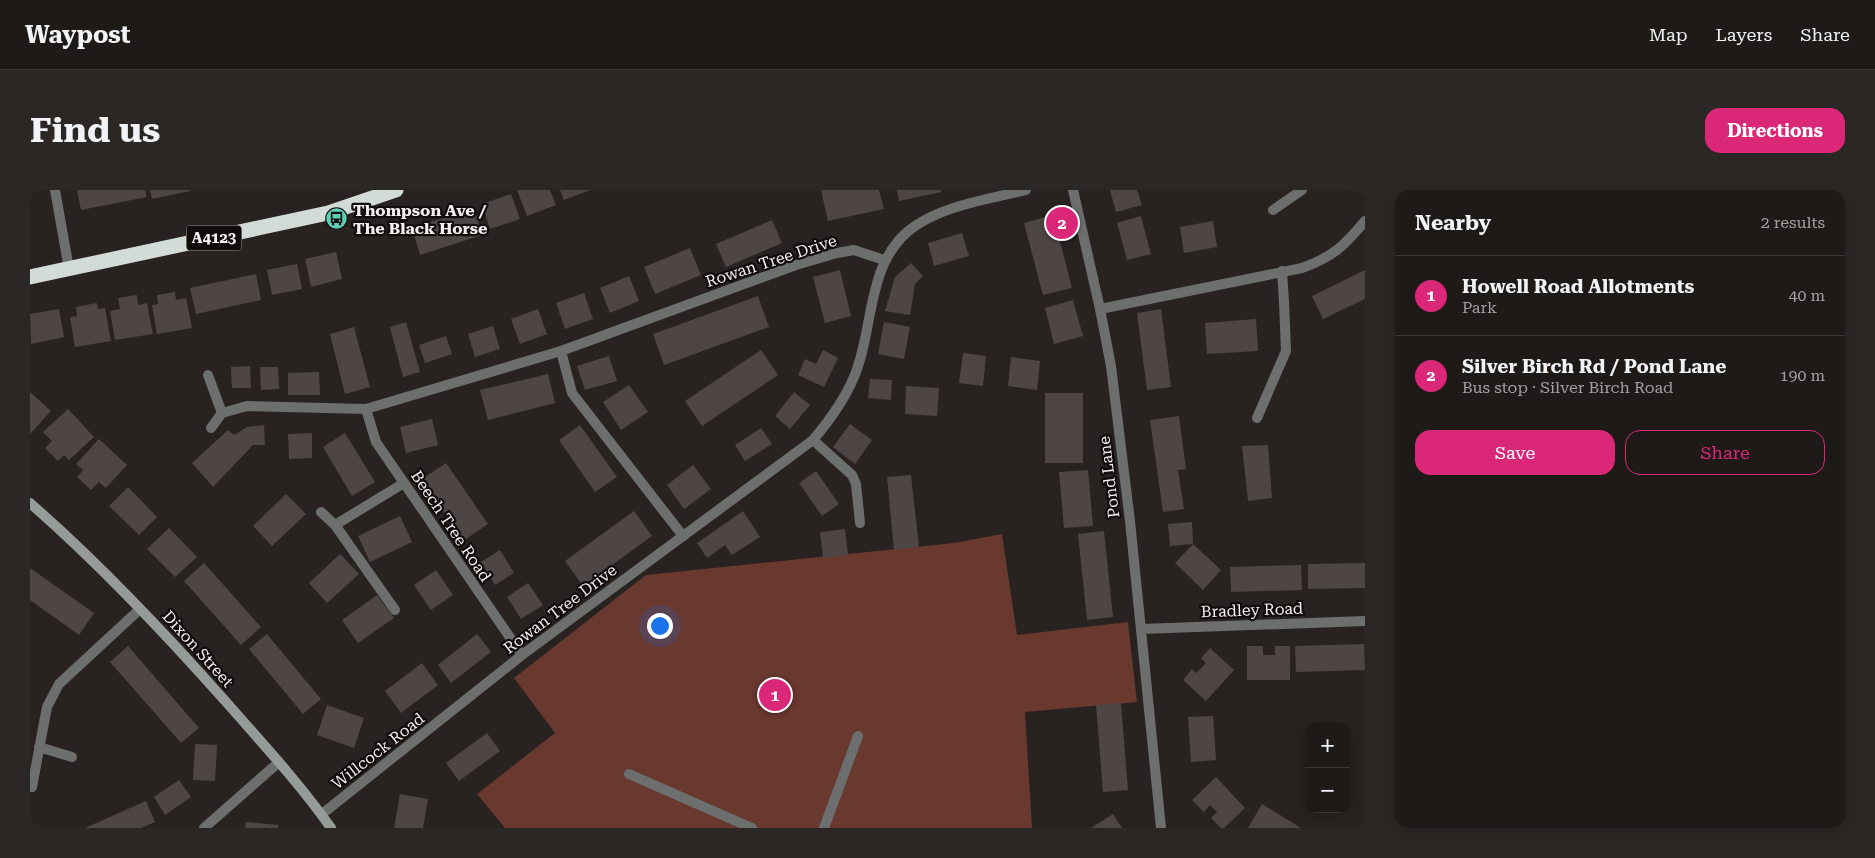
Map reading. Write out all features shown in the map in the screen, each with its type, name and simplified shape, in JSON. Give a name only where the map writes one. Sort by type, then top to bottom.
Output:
[{"type":"highway","name":"A4123","points":[[30,277],[328,213],[396,190]]},
{"type":"street","points":[[55,190],[69,269]]},
{"type":"street","points":[[884,260],[906,233],[931,218],[1026,190]]},
{"type":"street","name":"Pond Lane","points":[[1073,190],[1100,309],[1112,376],[1141,629],[1161,828]]},
{"type":"street","points":[[1273,210],[1302,190]]},
{"type":"street","points":[[1100,309],[1318,262],[1343,247],[1365,221]]},
{"type":"street","name":"Rowan Tree Drive","points":[[222,413],[247,406],[366,409],[561,351],[796,265],[837,253],[854,250],[884,260],[854,377],[833,416],[813,440],[522,655],[453,711]]},
{"type":"street","points":[[1257,418],[1286,351],[1282,271]]},
{"type":"street","points":[[561,351],[572,393],[683,536]]},
{"type":"street","points":[[208,375],[222,413],[211,428]]},
{"type":"street","name":"Beech Tree Road","points":[[366,409],[376,442],[522,655]]},
{"type":"street","points":[[813,440],[852,475],[856,484],[860,523]]},
{"type":"street","points":[[335,525],[404,483]]},
{"type":"street","name":"Dixon Street","points":[[30,502],[140,609],[279,762],[322,814],[331,828]]},
{"type":"street","points":[[321,512],[335,525],[395,610]]},
{"type":"street","points":[[32,787],[47,707],[59,684],[140,609]]},
{"type":"street","name":"Bradley Road","points":[[1141,629],[1365,621]]},
{"type":"street","name":"Willcock Road","points":[[322,814],[453,711]]},
{"type":"street","points":[[824,828],[858,736]]},
{"type":"street","points":[[39,747],[72,757]]},
{"type":"street","points":[[204,828],[279,762]]},
{"type":"street","points":[[629,774],[752,828]]},
{"type":"shaded area","points":[[1002,534],[1017,635],[1128,622],[1137,702],[1025,712],[1032,828],[505,828],[477,794],[555,733],[514,678],[646,575],[954,543]]},
{"type":"building","points":[[77,190],[145,190],[147,197],[81,210]]},
{"type":"building","points":[[150,190],[190,190],[190,191],[152,199]]},
{"type":"building","points":[[517,190],[550,190],[556,205],[527,216]]},
{"type":"building","points":[[560,190],[590,190],[564,200]]},
{"type":"building","points":[[821,190],[879,190],[884,209],[828,221]]},
{"type":"building","points":[[897,190],[941,190],[941,192],[899,201]]},
{"type":"building","points":[[1110,190],[1137,190],[1142,205],[1116,212]]},
{"type":"building","points":[[511,194],[520,219],[490,229],[482,204]]},
{"type":"building","points":[[474,208],[482,235],[420,255],[412,228]]},
{"type":"building","points":[[1053,215],[1072,288],[1043,295],[1024,223]]},
{"type":"building","points":[[1141,216],[1151,254],[1127,260],[1117,223]]},
{"type":"building","points":[[772,220],[782,243],[726,267],[716,244]]},
{"type":"building","points":[[1213,221],[1217,247],[1184,253],[1180,227]]},
{"type":"building","points":[[962,233],[969,256],[934,266],[928,243]]},
{"type":"building","points":[[690,248],[701,275],[655,294],[644,267]]},
{"type":"building","points":[[336,252],[342,279],[311,287],[305,259]]},
{"type":"building","points":[[911,263],[923,276],[915,284],[910,315],[885,311],[895,277]]},
{"type":"building","points":[[297,264],[302,289],[272,295],[267,270]]},
{"type":"building","points":[[840,270],[851,316],[825,323],[813,277]]},
{"type":"building","points":[[1365,270],[1365,299],[1323,319],[1312,296]]},
{"type":"building","points":[[256,274],[261,300],[196,314],[190,288]]},
{"type":"building","points":[[629,276],[639,301],[610,313],[600,288]]},
{"type":"building","points":[[175,292],[176,300],[186,298],[192,328],[157,334],[152,305],[158,304],[157,295]]},
{"type":"building","points":[[584,293],[593,319],[565,329],[556,303]]},
{"type":"building","points":[[137,295],[138,305],[147,303],[153,334],[115,340],[110,311],[120,309],[118,298]]},
{"type":"building","points":[[758,296],[769,327],[664,365],[653,334]]},
{"type":"building","points":[[1073,300],[1083,336],[1054,344],[1045,308]]},
{"type":"building","points":[[97,303],[98,309],[105,308],[111,341],[75,347],[70,317],[77,316],[76,307]]},
{"type":"building","points":[[59,309],[64,337],[31,344],[30,314]]},
{"type":"building","points":[[538,309],[547,334],[520,344],[511,319]]},
{"type":"building","points":[[1161,309],[1171,387],[1147,390],[1137,313]]},
{"type":"building","points":[[1256,319],[1258,351],[1207,354],[1205,323]]},
{"type":"building","points":[[406,322],[420,372],[403,377],[390,327]]},
{"type":"building","points":[[884,322],[910,327],[904,359],[878,354]]},
{"type":"building","points":[[493,326],[500,349],[475,357],[468,334]]},
{"type":"building","points":[[354,327],[370,387],[345,394],[330,334]]},
{"type":"building","points":[[446,336],[452,354],[425,363],[419,345]]},
{"type":"building","points":[[761,350],[778,375],[702,426],[685,401]]},
{"type":"building","points":[[823,350],[838,358],[824,387],[798,375],[805,359],[816,364]]},
{"type":"building","points":[[963,353],[986,356],[983,386],[959,383]]},
{"type":"building","points":[[609,356],[617,381],[585,390],[577,366]]},
{"type":"building","points":[[1011,357],[1040,361],[1037,390],[1008,386]]},
{"type":"building","points":[[250,366],[251,388],[232,388],[231,367]]},
{"type":"building","points":[[260,367],[278,367],[279,389],[261,390]]},
{"type":"building","points":[[319,372],[320,395],[288,395],[288,373]]},
{"type":"building","points":[[548,374],[555,403],[488,420],[480,390]]},
{"type":"building","points":[[870,379],[892,380],[891,400],[868,398]]},
{"type":"building","points":[[629,385],[648,412],[621,430],[603,402]]},
{"type":"building","points":[[906,386],[939,388],[937,416],[905,414]]},
{"type":"building","points":[[30,392],[51,411],[30,434]]},
{"type":"building","points":[[794,392],[810,405],[790,429],[775,416]]},
{"type":"building","points":[[1045,393],[1083,393],[1083,463],[1045,463]]},
{"type":"building","points":[[68,409],[94,437],[69,460],[64,455],[58,461],[45,448],[52,441],[43,432]]},
{"type":"building","points":[[1179,416],[1186,469],[1178,470],[1184,509],[1163,512],[1150,420]]},
{"type":"building","points":[[432,419],[438,445],[406,453],[400,427]]},
{"type":"building","points":[[850,424],[872,440],[855,464],[833,447]]},
{"type":"building","points":[[264,425],[265,445],[253,445],[213,487],[192,463],[228,430],[234,435],[247,427]]},
{"type":"building","points":[[580,425],[617,477],[595,492],[559,440]]},
{"type":"building","points":[[761,428],[772,444],[745,461],[735,445]]},
{"type":"building","points":[[312,433],[312,458],[289,459],[288,434]]},
{"type":"building","points":[[345,433],[375,482],[352,496],[323,447]]},
{"type":"building","points":[[99,439],[127,465],[106,488],[99,482],[91,490],[77,477],[83,470],[76,464]]},
{"type":"building","points":[[1268,445],[1272,498],[1248,501],[1242,446]]},
{"type":"building","points":[[446,463],[488,524],[463,541],[422,479]]},
{"type":"building","points":[[693,465],[711,489],[684,509],[667,485]]},
{"type":"building","points":[[1088,470],[1093,526],[1064,528],[1059,472]]},
{"type":"building","points":[[816,471],[839,504],[822,516],[799,483]]},
{"type":"building","points":[[911,475],[919,547],[894,550],[887,477]]},
{"type":"building","points":[[128,487],[157,517],[139,535],[109,506]]},
{"type":"building","points":[[286,494],[306,514],[272,546],[253,526]]},
{"type":"building","points":[[634,511],[652,536],[583,586],[565,561]]},
{"type":"building","points":[[743,511],[760,537],[732,555],[725,545],[707,558],[697,543]]},
{"type":"building","points":[[400,516],[412,542],[370,562],[358,536]]},
{"type":"building","points":[[1192,522],[1193,544],[1170,546],[1168,524]]},
{"type":"building","points":[[169,528],[197,557],[175,577],[147,549]]},
{"type":"building","points":[[845,529],[848,555],[823,558],[820,532]]},
{"type":"building","points":[[1104,531],[1113,617],[1087,620],[1078,534]]},
{"type":"building","points":[[1193,544],[1221,570],[1203,590],[1175,563]]},
{"type":"building","points":[[500,550],[514,573],[495,585],[481,562]]},
{"type":"building","points":[[340,554],[359,574],[327,603],[309,583]]},
{"type":"building","points":[[204,563],[261,627],[241,645],[184,581]]},
{"type":"building","points":[[1365,563],[1365,588],[1308,589],[1308,564]]},
{"type":"building","points":[[1301,565],[1302,590],[1231,592],[1230,567]]},
{"type":"building","points":[[30,568],[94,613],[79,635],[30,600]]},
{"type":"building","points":[[436,570],[453,595],[431,610],[414,585]]},
{"type":"building","points":[[528,583],[543,605],[521,619],[507,597]]},
{"type":"building","points":[[377,595],[394,618],[358,643],[342,620]]},
{"type":"building","points":[[267,634],[321,699],[303,714],[249,649]]},
{"type":"building","points":[[477,634],[491,652],[451,683],[438,665]]},
{"type":"building","points":[[1364,644],[1365,670],[1296,672],[1295,646]]},
{"type":"building","points":[[128,646],[199,728],[181,743],[110,662]]},
{"type":"building","points":[[1247,646],[1263,646],[1263,655],[1275,655],[1275,646],[1290,646],[1290,680],[1247,680]]},
{"type":"building","points":[[1210,648],[1234,670],[1206,701],[1183,680],[1192,669],[1196,673],[1206,663],[1201,658]]},
{"type":"building","points":[[422,663],[438,685],[401,713],[385,691]]},
{"type":"building","points":[[1121,703],[1128,790],[1103,792],[1096,705]]},
{"type":"building","points":[[327,705],[364,718],[354,748],[317,735]]},
{"type":"building","points":[[1213,716],[1216,760],[1191,762],[1188,717]]},
{"type":"building","points":[[487,733],[500,751],[459,781],[446,763]]},
{"type":"building","points":[[195,744],[217,745],[215,781],[193,780]]},
{"type":"building","points":[[1216,777],[1245,808],[1224,828],[1221,828],[1211,818],[1217,812],[1210,805],[1204,812],[1192,800]]},
{"type":"building","points":[[179,780],[191,797],[165,815],[154,797]]},
{"type":"building","points":[[400,794],[428,799],[423,828],[394,828]]},
{"type":"building","points":[[146,801],[155,822],[141,828],[85,828]]},
{"type":"building","points":[[1262,804],[1280,815],[1301,828],[1248,828]]},
{"type":"building","points":[[1113,814],[1122,828],[1091,828]]},
{"type":"building","points":[[246,822],[278,825],[278,828],[245,828]]},
{"type":"place","name":"Thompson Ave / The Black Horse","points":[[337,219]]},
{"type":"place","name":"Silver Birch Rd / Pond Lane","points":[[1062,223]]},
{"type":"place","name":"Howell Road Allotments","points":[[775,695]]}]
